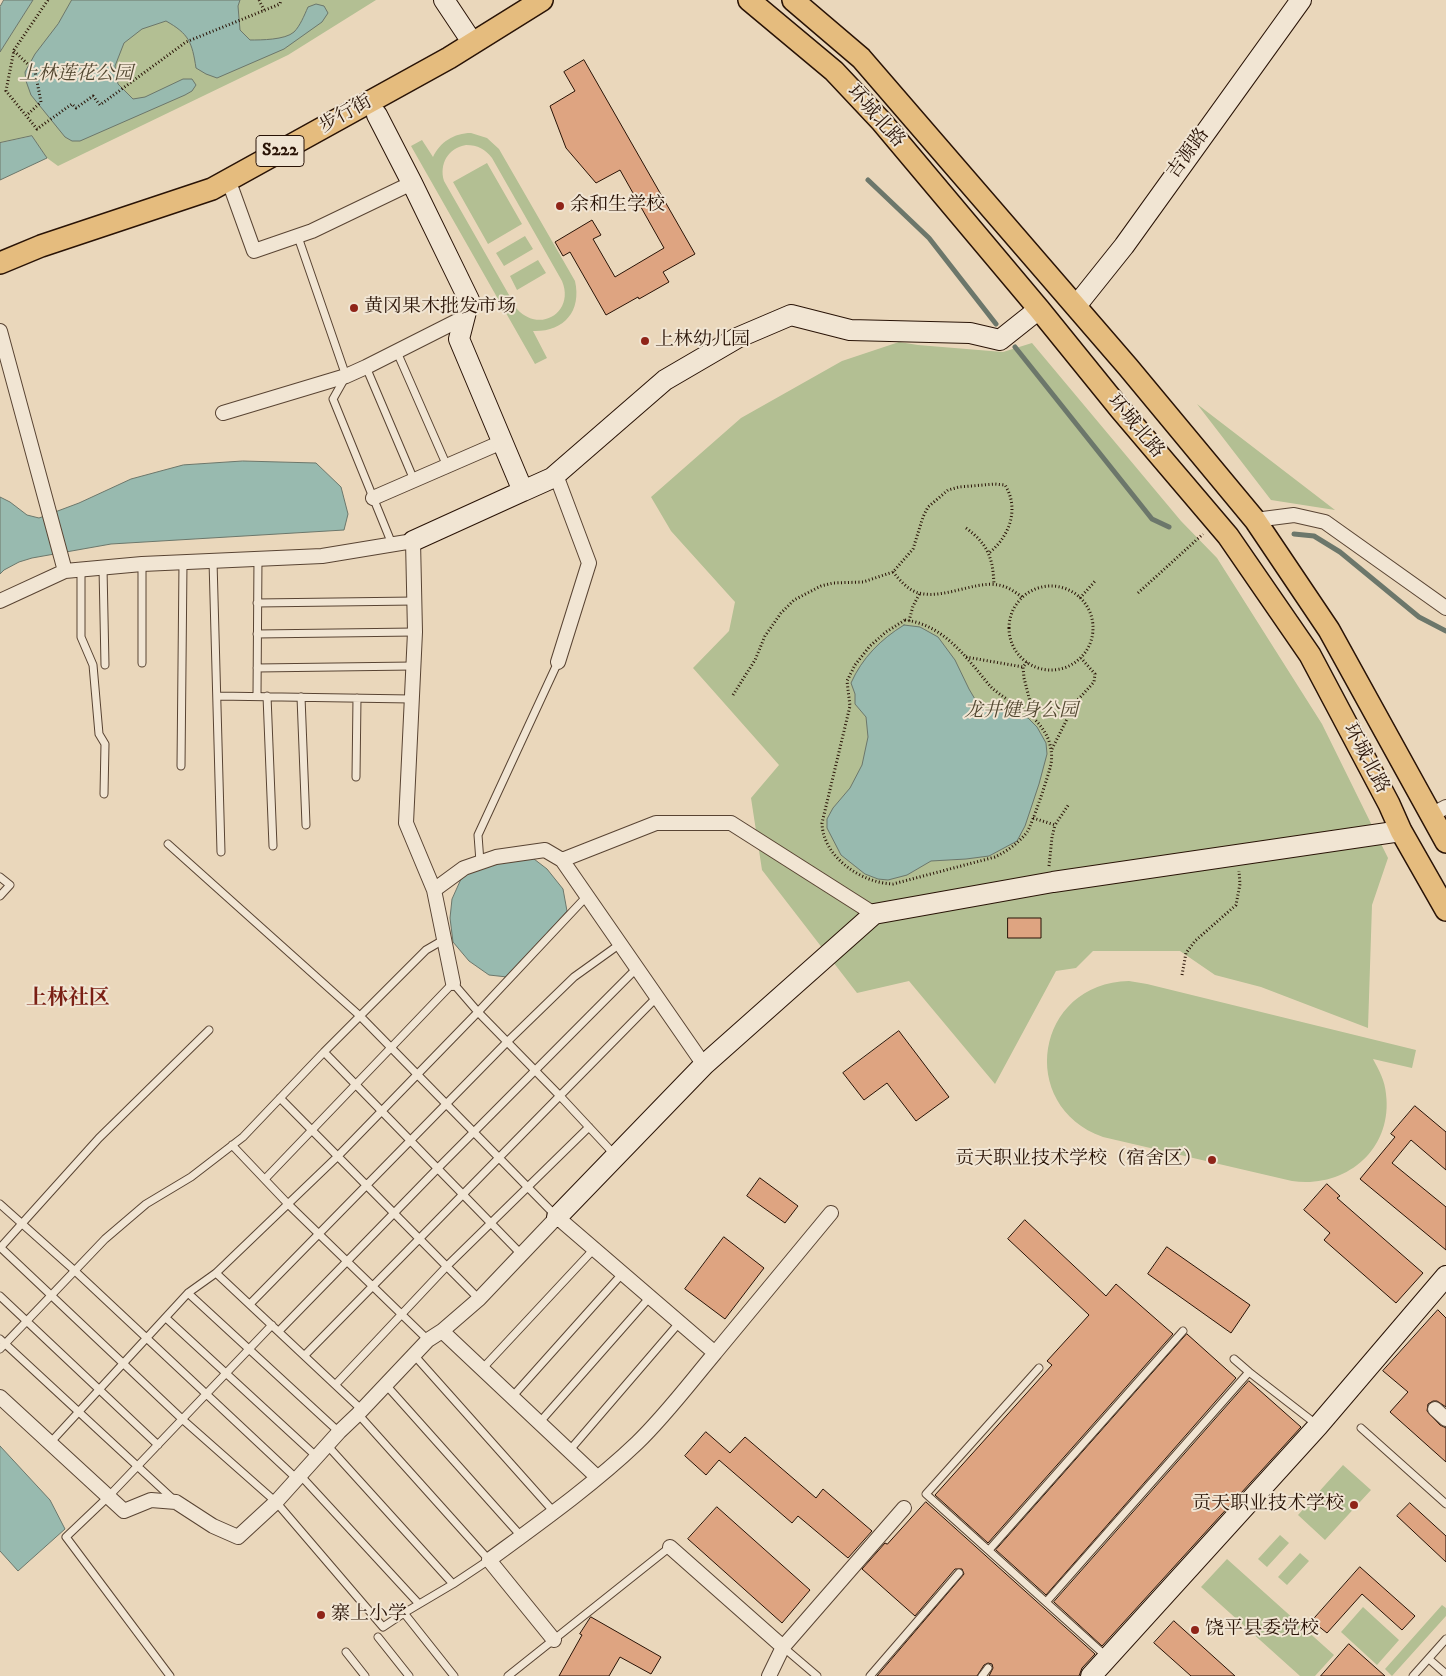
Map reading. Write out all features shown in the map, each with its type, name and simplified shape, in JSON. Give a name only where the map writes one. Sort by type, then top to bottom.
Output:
[{"type":"main road","name":"步行街","points":[[0,263],[41,246],[212,189],[449,58],[542,0]]},
{"type":"main road","name":"环城北路","points":[[749,0],[834,71],[881,121],[1228,536],[1310,655],[1389,804],[1401,831],[1446,910]]},
{"type":"main road","name":"环城北路","points":[[794,0],[862,58],[1076,306],[1255,520],[1329,630],[1439,811],[1446,842]]},
{"type":"main road","points":[[1039,309],[1061,289]]},
{"type":"main road","points":[[1401,831],[1439,811]]},
{"type":"street","points":[[444,0],[470,39]]},
{"type":"street","name":"吉源路","points":[[1076,306],[1124,246],[1301,0]]},
{"type":"street","points":[[377,115],[469,300],[459,339],[523,491]]},
{"type":"street","points":[[232,190],[254,251],[312,231],[412,183]]},
{"type":"street","points":[[0,601],[65,572],[142,564],[322,556],[413,541],[552,478],[665,380],[737,338],[791,315],[850,330],[970,333],[1000,340],[1039,309]]},
{"type":"street","points":[[223,413],[346,376],[398,352],[465,317]]},
{"type":"street","points":[[0,332],[65,572]]},
{"type":"street","points":[[373,498],[502,442]]},
{"type":"street","points":[[556,475],[589,563],[558,662]]},
{"type":"street","points":[[1255,520],[1294,515],[1325,522],[1446,608]]},
{"type":"street","points":[[413,541],[415,632],[406,823],[434,890],[453,983]]},
{"type":"street","points":[[562,860],[656,823],[731,823],[874,914]]},
{"type":"street","points":[[0,1396],[124,1511],[151,1500],[176,1502],[213,1526],[238,1537],[276,1502],[339,1432],[428,1340],[442,1331],[479,1299],[704,1065],[874,914],[1053,882],[1401,831]]},
{"type":"street","points":[[434,890],[464,868],[496,856],[545,850],[562,860],[704,1065]]},
{"type":"street","points":[[554,1640],[489,1560],[554,1512],[636,1444],[671,1407],[831,1213]]},
{"type":"street","points":[[557,1217],[715,1353]]},
{"type":"street","points":[[1091,1676],[1318,1426],[1446,1276]]},
{"type":"street","points":[[442,1331],[596,1477]]},
{"type":"street","points":[[1435,1410],[1446,1419]]},
{"type":"street","points":[[769,1676],[783,1647],[904,1508]]},
{"type":"street","points":[[670,1546],[783,1647]]},
{"type":"lane","points":[[298,237],[346,376],[334,399],[392,544]]},
{"type":"lane","points":[[398,352],[448,466]]},
{"type":"lane","points":[[366,367],[414,480]]},
{"type":"lane","points":[[257,695],[258,558]]},
{"type":"lane","points":[[213,562],[221,852]]},
{"type":"lane","points":[[181,766],[183,563]]},
{"type":"lane","points":[[142,564],[142,663]]},
{"type":"lane","points":[[103,568],[105,665]]},
{"type":"lane","points":[[81,570],[81,638],[93,665],[99,734],[105,744],[104,794]]},
{"type":"lane","points":[[257,603],[415,601]]},
{"type":"lane","points":[[257,634],[415,632]]},
{"type":"lane","points":[[480,862],[478,835],[558,662]]},
{"type":"lane","points":[[257,668],[413,666]]},
{"type":"lane","points":[[217,696],[257,695],[412,699]]},
{"type":"lane","points":[[267,696],[273,846]]},
{"type":"lane","points":[[301,697],[306,825]]},
{"type":"lane","points":[[356,777],[357,698]]},
{"type":"lane","points":[[168,844],[360,1016],[557,1217]]},
{"type":"lane","points":[[0,877],[10,885],[0,896]]},
{"type":"lane","points":[[50,1443],[188,1293],[216,1273],[338,1156],[478,1012],[587,896]]},
{"type":"lane","points":[[176,1502],[2,1344],[105,1239],[146,1204],[192,1177],[242,1137],[426,950],[445,939]]},
{"type":"lane","points":[[250,1304],[412,1141],[507,1042],[574,977],[620,944]]},
{"type":"lane","points":[[279,1331],[394,1212],[637,968]]},
{"type":"lane","points":[[265,1179],[453,983],[478,1012],[616,1156]]},
{"type":"lane","points":[[306,1355],[657,997]]},
{"type":"lane","points":[[209,1030],[99,1138],[0,1248],[182,1419],[276,1502],[383,1627],[489,1560],[336,1384],[216,1273]]},
{"type":"lane","points":[[324,1052],[521,1254]]},
{"type":"lane","points":[[280,1098],[479,1299]]},
{"type":"lane","points":[[336,1384],[401,1313],[490,1222],[589,1126]]},
{"type":"lane","points":[[232,1145],[288,1204],[428,1340]]},
{"type":"lane","points":[[0,1204],[205,1395],[298,1477],[420,1604]]},
{"type":"lane","points":[[482,1369],[594,1249]]},
{"type":"lane","points":[[512,1397],[622,1274]]},
{"type":"lane","points":[[188,1293],[339,1432]]},
{"type":"lane","points":[[0,1296],[158,1445]]},
{"type":"lane","points":[[539,1423],[650,1297]]},
{"type":"lane","points":[[166,1318],[316,1457]]},
{"type":"lane","points":[[569,1451],[679,1322]]},
{"type":"lane","points":[[170,1676],[66,1537],[108,1497],[272,1324]]},
{"type":"lane","points":[[989,1550],[1183,1331]]},
{"type":"lane","points":[[414,1355],[554,1512]]},
{"type":"lane","points":[[1234,1359],[1318,1426]]},
{"type":"lane","points":[[1039,1368],[926,1494],[1108,1657]]},
{"type":"lane","points":[[1047,1601],[1249,1372]]},
{"type":"lane","points":[[386,1385],[521,1536]]},
{"type":"lane","points":[[1361,1428],[1446,1504]]},
{"type":"lane","points":[[327,1445],[453,1584]]},
{"type":"lane","points":[[508,1676],[670,1546]]},
{"type":"lane","points":[[870,1676],[959,1573]]},
{"type":"lane","points":[[404,1613],[454,1676]]},
{"type":"lane","points":[[378,1637],[409,1676]]},
{"type":"lane","points":[[1413,1676],[1446,1639]]},
{"type":"lane","points":[[783,1647],[817,1676]]},
{"type":"lane","points":[[346,1652],[365,1676]]},
{"type":"lane","points":[[1429,1659],[1446,1674]]},
{"type":"lane","points":[[982,1676],[988,1668]]},
{"type":"path","points":[[48,0],[14,50],[6,91],[37,128],[72,104],[76,108],[93,96],[100,105],[186,42],[280,4],[281,0]]},
{"type":"path","points":[[259,0],[264,10]]},
{"type":"path","points":[[14,50],[35,71],[41,102],[27,115]]},
{"type":"path","points":[[733,694],[755,660],[765,636],[781,613],[794,600],[821,586],[833,583],[863,582],[893,572],[913,549],[928,507],[948,490],[959,487],[996,484],[1005,485],[1010,492],[1012,507],[1010,522],[1004,538],[989,553]]},
{"type":"path","points":[[1138,592],[1216,522]]},
{"type":"path","points":[[966,528],[977,536],[989,553],[994,568],[994,585]]},
{"type":"path","points":[[893,572],[910,589],[920,593],[940,594],[984,585],[994,585],[1011,590],[1022,597]]},
{"type":"path","points":[[1080,598],[1096,580]]},
{"type":"path","points":[[1057,586],[1068,589],[1080,598],[1092,614],[1094,626],[1091,643],[1082,658],[1066,667],[1049,670],[1038,668],[1027,662],[1013,645],[1009,623],[1012,612],[1022,597],[1035,588],[1057,586]]},
{"type":"path","points":[[909,621],[913,606],[920,593]]},
{"type":"path","points":[[904,620],[909,621],[931,628],[943,635],[966,657],[992,688],[1034,718],[1045,732],[1051,750],[1051,764],[1028,831],[1007,851],[994,857],[893,884],[881,884],[854,872],[830,848],[822,833],[822,823],[850,706],[847,681],[855,665],[870,646],[904,620]]},
{"type":"path","points":[[966,657],[1023,667]]},
{"type":"path","points":[[1051,750],[1075,703],[1094,682],[1095,674],[1082,658]]},
{"type":"path","points":[[1027,662],[1023,667],[1034,718]]},
{"type":"path","points":[[1053,882],[1049,864],[1052,837],[1055,825],[1069,804]]},
{"type":"path","points":[[1033,818],[1055,825]]},
{"type":"path","points":[[1182,975],[1186,953],[1195,941],[1236,905],[1240,884],[1237,855]]},
{"type":"green space","name":"上林莲花公园","points":[[33,0],[376,0],[288,55],[58,166],[47,158],[32,136],[0,143],[0,52]]},
{"type":"green space","points":[[465,133],[487,138],[499,149],[575,281],[576,302],[568,318],[553,328],[533,331],[547,358],[535,364],[411,146],[422,140],[433,157],[439,147],[448,139]],"holes":[[[466,145],[481,148],[492,158],[562,281],[565,292],[564,302],[560,310],[553,316],[536,320],[526,316],[517,309],[444,181],[443,169],[446,158],[454,150]]]},
{"type":"green space","points":[[487,163],[522,224],[488,244],[453,182]]},
{"type":"green space","points":[[525,236],[533,249],[504,266],[496,253]]},
{"type":"green space","points":[[538,260],[546,273],[517,290],[510,276]]},
{"type":"green space","name":"龙井健身公园","points":[[899,342],[1003,352],[1032,343],[1181,521],[1217,558],[1322,724],[1388,858],[1372,905],[1368,1028],[1261,987],[1215,975],[1180,951],[1093,951],[1076,968],[1056,971],[995,1084],[909,981],[857,993],[762,870],[751,798],[779,765],[693,668],[729,631],[735,602],[671,531],[651,497],[741,418],[842,361]]},
{"type":"green space","points":[[1197,404],[1335,510],[1271,500]]},
{"type":"green space","points":[[1129,981],[1416,1050],[1412,1068],[1373,1059],[1383,1080],[1386,1094],[1386,1114],[1382,1132],[1362,1162],[1347,1172],[1330,1179],[1312,1182],[1292,1181],[1103,1137],[1075,1121],[1057,1100],[1048,1075],[1048,1048],[1057,1023],[1073,1002],[1097,987]]},
{"type":"green space","points":[[1343,1465],[1371,1490],[1325,1540],[1298,1515]]},
{"type":"green space","points":[[1280,1535],[1289,1543],[1267,1567],[1258,1559]]},
{"type":"green space","points":[[1300,1553],[1309,1561],[1287,1585],[1278,1577]]},
{"type":"green space","points":[[1227,1559],[1334,1655],[1315,1676],[1300,1676],[1201,1587]]},
{"type":"green space","points":[[1442,1605],[1446,1608],[1446,1616],[1392,1676],[1385,1669]]},
{"type":"green space","points":[[1363,1607],[1399,1640],[1377,1665],[1341,1632]]},
{"type":"water","points":[[4,0],[33,0],[0,52],[0,7]]},
{"type":"water","points":[[72,0],[240,0],[238,6],[240,30],[250,40],[273,39],[290,35],[302,21],[308,7],[316,4],[324,6],[328,13],[322,22],[284,49],[217,78],[196,68],[191,45],[185,35],[174,26],[166,21],[142,29],[124,43],[115,66],[118,84],[133,99],[145,97],[183,79],[192,79],[196,85],[192,91],[185,95],[80,141],[72,141],[65,137],[31,95],[25,72]]},
{"type":"water","points":[[32,136],[47,158],[0,180],[0,143]]},
{"type":"water","points":[[243,461],[316,463],[341,487],[348,514],[344,530],[111,544],[32,558],[19,562],[0,574],[0,497],[27,515],[39,518],[79,503],[131,479],[183,465]]},
{"type":"water","points":[[904,625],[920,627],[938,637],[955,660],[969,689],[979,706],[983,709],[1008,711],[1028,718],[1037,727],[1046,743],[1047,754],[1025,826],[1017,841],[989,856],[931,861],[907,875],[888,880],[878,879],[865,874],[841,855],[827,828],[827,819],[833,808],[850,788],[862,765],[868,737],[866,717],[855,704],[855,694],[851,683],[861,665],[873,650]]},
{"type":"water","points":[[534,859],[547,869],[563,889],[567,911],[507,977],[489,975],[469,961],[453,942],[450,918],[452,899],[461,879],[478,867],[506,860]]},
{"type":"water","points":[[0,1446],[50,1500],[65,1529],[18,1571],[0,1551]]},
{"type":"building","points":[[584,60],[695,254],[663,272],[669,282],[606,315],[570,252],[563,256],[555,242],[592,220],[601,235],[593,239],[615,277],[664,248],[620,170],[596,183],[566,148],[550,106],[575,91],[564,72]]},
{"type":"building","points":[[1008,918],[1041,918],[1041,938],[1008,938]]},
{"type":"building","points":[[899,1031],[949,1097],[916,1121],[887,1083],[864,1100],[843,1073]]},
{"type":"building","points":[[1415,1106],[1446,1132],[1446,1170],[1411,1140],[1392,1163],[1446,1207],[1446,1250],[1360,1179],[1395,1137],[1391,1134]]},
{"type":"building","points":[[760,1178],[798,1206],[785,1223],[747,1196]]},
{"type":"building","points":[[1327,1184],[1340,1196],[1337,1198],[1423,1273],[1396,1303],[1324,1240],[1330,1233],[1304,1210]]},
{"type":"building","points":[[1025,1220],[1106,1296],[1116,1284],[1173,1334],[988,1543],[935,1495],[1052,1365],[1047,1361],[1089,1315],[1008,1239]]},
{"type":"building","points":[[724,1237],[764,1268],[725,1319],[685,1289]]},
{"type":"building","points":[[1167,1247],[1250,1305],[1231,1333],[1148,1274]]},
{"type":"building","points":[[1438,1310],[1446,1318],[1446,1407],[1437,1401],[1433,1401],[1428,1404],[1427,1411],[1440,1425],[1446,1428],[1446,1462],[1390,1412],[1408,1392],[1383,1371]]},
{"type":"building","points":[[1187,1334],[1236,1378],[1046,1595],[996,1550]]},
{"type":"building","points":[[1249,1381],[1301,1427],[1102,1646],[1054,1602]]},
{"type":"building","points":[[706,1432],[730,1453],[745,1437],[816,1498],[823,1489],[872,1531],[848,1558],[798,1516],[792,1523],[719,1460],[706,1475],[685,1456]]},
{"type":"building","points":[[926,1502],[1095,1654],[1082,1668],[1079,1676],[989,1676],[993,1668],[992,1664],[988,1663],[984,1665],[977,1676],[877,1676],[964,1574],[962,1569],[955,1569],[915,1616],[862,1569]]},
{"type":"building","points":[[1410,1503],[1446,1536],[1446,1562],[1397,1516]]},
{"type":"building","points":[[717,1507],[810,1590],[782,1623],[688,1539]]},
{"type":"building","points":[[1360,1567],[1415,1616],[1402,1630],[1362,1594],[1327,1633],[1312,1621]]},
{"type":"building","points":[[591,1617],[661,1657],[651,1674],[620,1657],[609,1676],[559,1676],[582,1635],[580,1634]]},
{"type":"building","points":[[1174,1621],[1235,1676],[1191,1676],[1154,1643]]},
{"type":"building","points":[[1349,1644],[1385,1676],[1321,1676]]},
{"type":"waterway","points":[[868,180],[929,238],[996,324]]},
{"type":"waterway","points":[[1015,347],[1152,519],[1169,527]]},
{"type":"waterway","points":[[1294,534],[1314,536],[1340,552],[1419,617],[1446,631]]},
{"type":"place","name":"余和生学校","points":[[560,206]]},
{"type":"place","name":"黄冈果木批发市场","points":[[354,308]]},
{"type":"place","name":"上林幼儿园","points":[[645,341]]},
{"type":"place","name":"贡天职业技术学校（宿舍区）","points":[[1212,1160]]},
{"type":"place","name":"贡天职业技术学校","points":[[1354,1505]]},
{"type":"place","name":"寨上小学","points":[[321,1615]]},
{"type":"place","name":"饶平县委党校","points":[[1195,1630]]},
{"type":"district","name":"上林社区","points":[[68,1000]]}]
